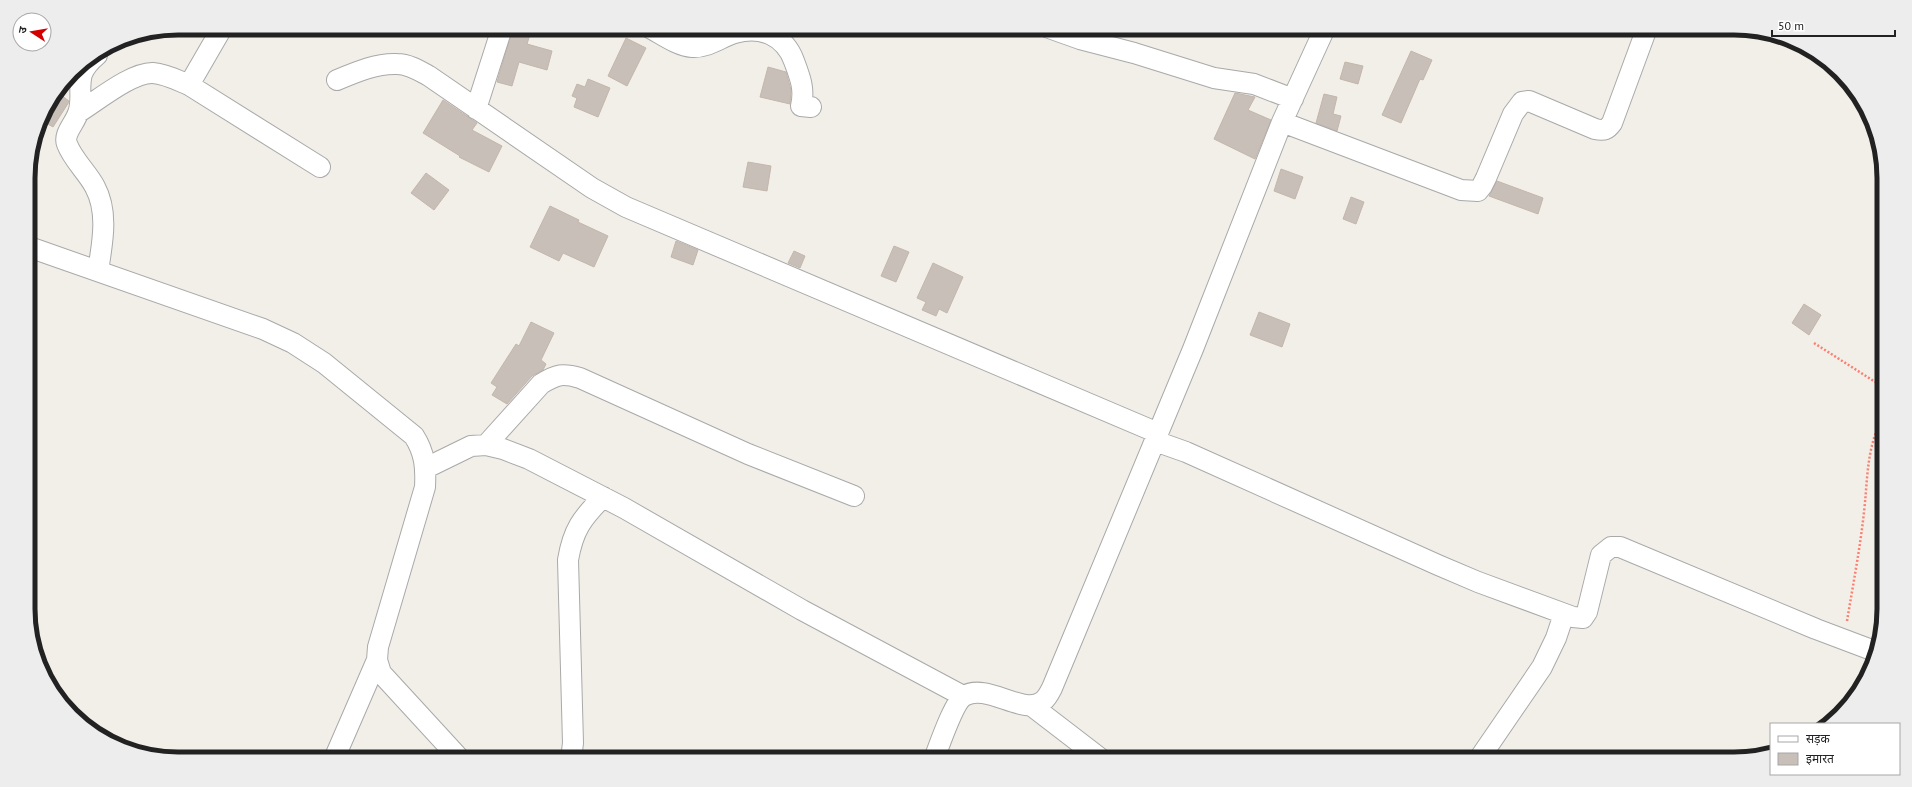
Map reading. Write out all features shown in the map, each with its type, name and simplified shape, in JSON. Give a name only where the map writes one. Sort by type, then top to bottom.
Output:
[{"type":"street","points":[[189,85],[218,35]]},
{"type":"street","points":[[476,109],[500,35]]},
{"type":"street","points":[[665,35],[690,47],[699,47],[730,35]]},
{"type":"street","points":[[771,35],[780,39],[791,52],[802,83],[803,95],[801,106],[811,107]]},
{"type":"street","points":[[1069,35],[1134,53],[1214,78],[1254,84],[1293,99]]},
{"type":"street","points":[[1032,706],[1043,701],[1052,688],[1193,349],[1282,122],[1322,35]]},
{"type":"street","points":[[1282,122],[1461,190],[1478,191],[1486,178],[1513,114],[1522,102],[1529,101],[1595,129],[1602,131],[1608,129],[1612,123],[1644,35]]},
{"type":"street","points":[[337,80],[385,64],[398,64],[412,67],[429,76],[592,188],[626,207],[1157,437],[1186,452],[1438,565],[1478,582],[1564,614],[1583,618],[1591,601],[1601,556],[1611,548],[1620,547],[1871,650]]},
{"type":"street","points":[[84,71],[82,74],[79,112],[67,134],[66,143],[96,188],[102,203],[104,224],[98,271]]},
{"type":"street","points":[[79,112],[139,76],[152,73],[169,76],[189,85],[320,167]]},
{"type":"street","points":[[35,249],[264,329],[293,343],[324,363],[414,436],[422,449],[426,468],[425,487],[378,647],[377,660],[337,752]]},
{"type":"street","points":[[486,445],[541,384],[552,377],[565,374],[580,378],[748,454],[854,496]]},
{"type":"street","points":[[426,468],[471,446],[486,445],[503,449],[529,459],[603,496],[802,610],[963,696]]},
{"type":"street","points":[[572,752],[573,743],[568,560],[571,543],[576,529],[583,517],[603,496]]},
{"type":"street","points":[[1484,752],[1542,668],[1556,638],[1564,614]]},
{"type":"street","points":[[377,660],[381,673],[454,752]]},
{"type":"street","points":[[937,752],[954,708],[963,696],[978,692],[1032,706],[1092,752]]},
{"type":"path","points":[[1814,343],[1877,383]]},
{"type":"path","points":[[1844,640],[1864,513],[1869,454],[1877,430]]},
{"type":"building","points":[[511,35],[530,35],[527,44],[552,51],[547,70],[519,62],[512,86],[497,82]]},
{"type":"building","points":[[626,38],[646,48],[627,86],[608,76]]},
{"type":"building","points":[[1411,51],[1432,60],[1423,80],[1420,79],[1401,123],[1382,115]]},
{"type":"building","points":[[1345,62],[1363,66],[1358,84],[1340,79]]},
{"type":"building","points":[[768,67],[786,72],[791,90],[790,104],[760,97]]},
{"type":"building","points":[[588,79],[610,88],[598,117],[574,107],[577,98],[572,96],[577,84],[585,87]]},
{"type":"building","points":[[1235,93],[1255,97],[1248,110],[1271,120],[1255,159],[1214,139]]},
{"type":"building","points":[[1324,94],[1337,97],[1333,114],[1341,116],[1337,131],[1316,123]]},
{"type":"building","points":[[62,96],[69,102],[53,127],[46,123]]},
{"type":"building","points":[[443,100],[477,123],[472,130],[502,146],[489,172],[459,157],[460,156],[423,133]]},
{"type":"building","points":[[748,162],[771,166],[767,191],[743,187]]},
{"type":"building","points":[[1281,169],[1303,177],[1295,199],[1274,191]]},
{"type":"building","points":[[426,173],[449,190],[434,210],[411,193]]},
{"type":"building","points":[[1497,181],[1543,198],[1538,214],[1489,196]]},
{"type":"building","points":[[1351,197],[1364,202],[1356,224],[1343,219]]},
{"type":"building","points":[[550,206],[579,220],[578,222],[608,236],[594,267],[563,253],[559,261],[530,247]]},
{"type":"building","points":[[676,241],[698,250],[693,265],[671,257]]},
{"type":"building","points":[[894,246],[909,252],[896,282],[881,276]]},
{"type":"building","points":[[794,251],[805,256],[800,268],[788,263]]},
{"type":"building","points":[[933,263],[963,277],[947,313],[939,309],[936,316],[922,310],[926,302],[917,298]]},
{"type":"building","points":[[1804,304],[1821,315],[1809,335],[1792,323]]},
{"type":"building","points":[[1259,312],[1290,324],[1282,347],[1250,335]]},
{"type":"building","points":[[531,322],[554,333],[541,360],[546,364],[543,370],[532,376],[507,404],[492,395],[497,387],[491,383],[516,344],[519,346]]}]
